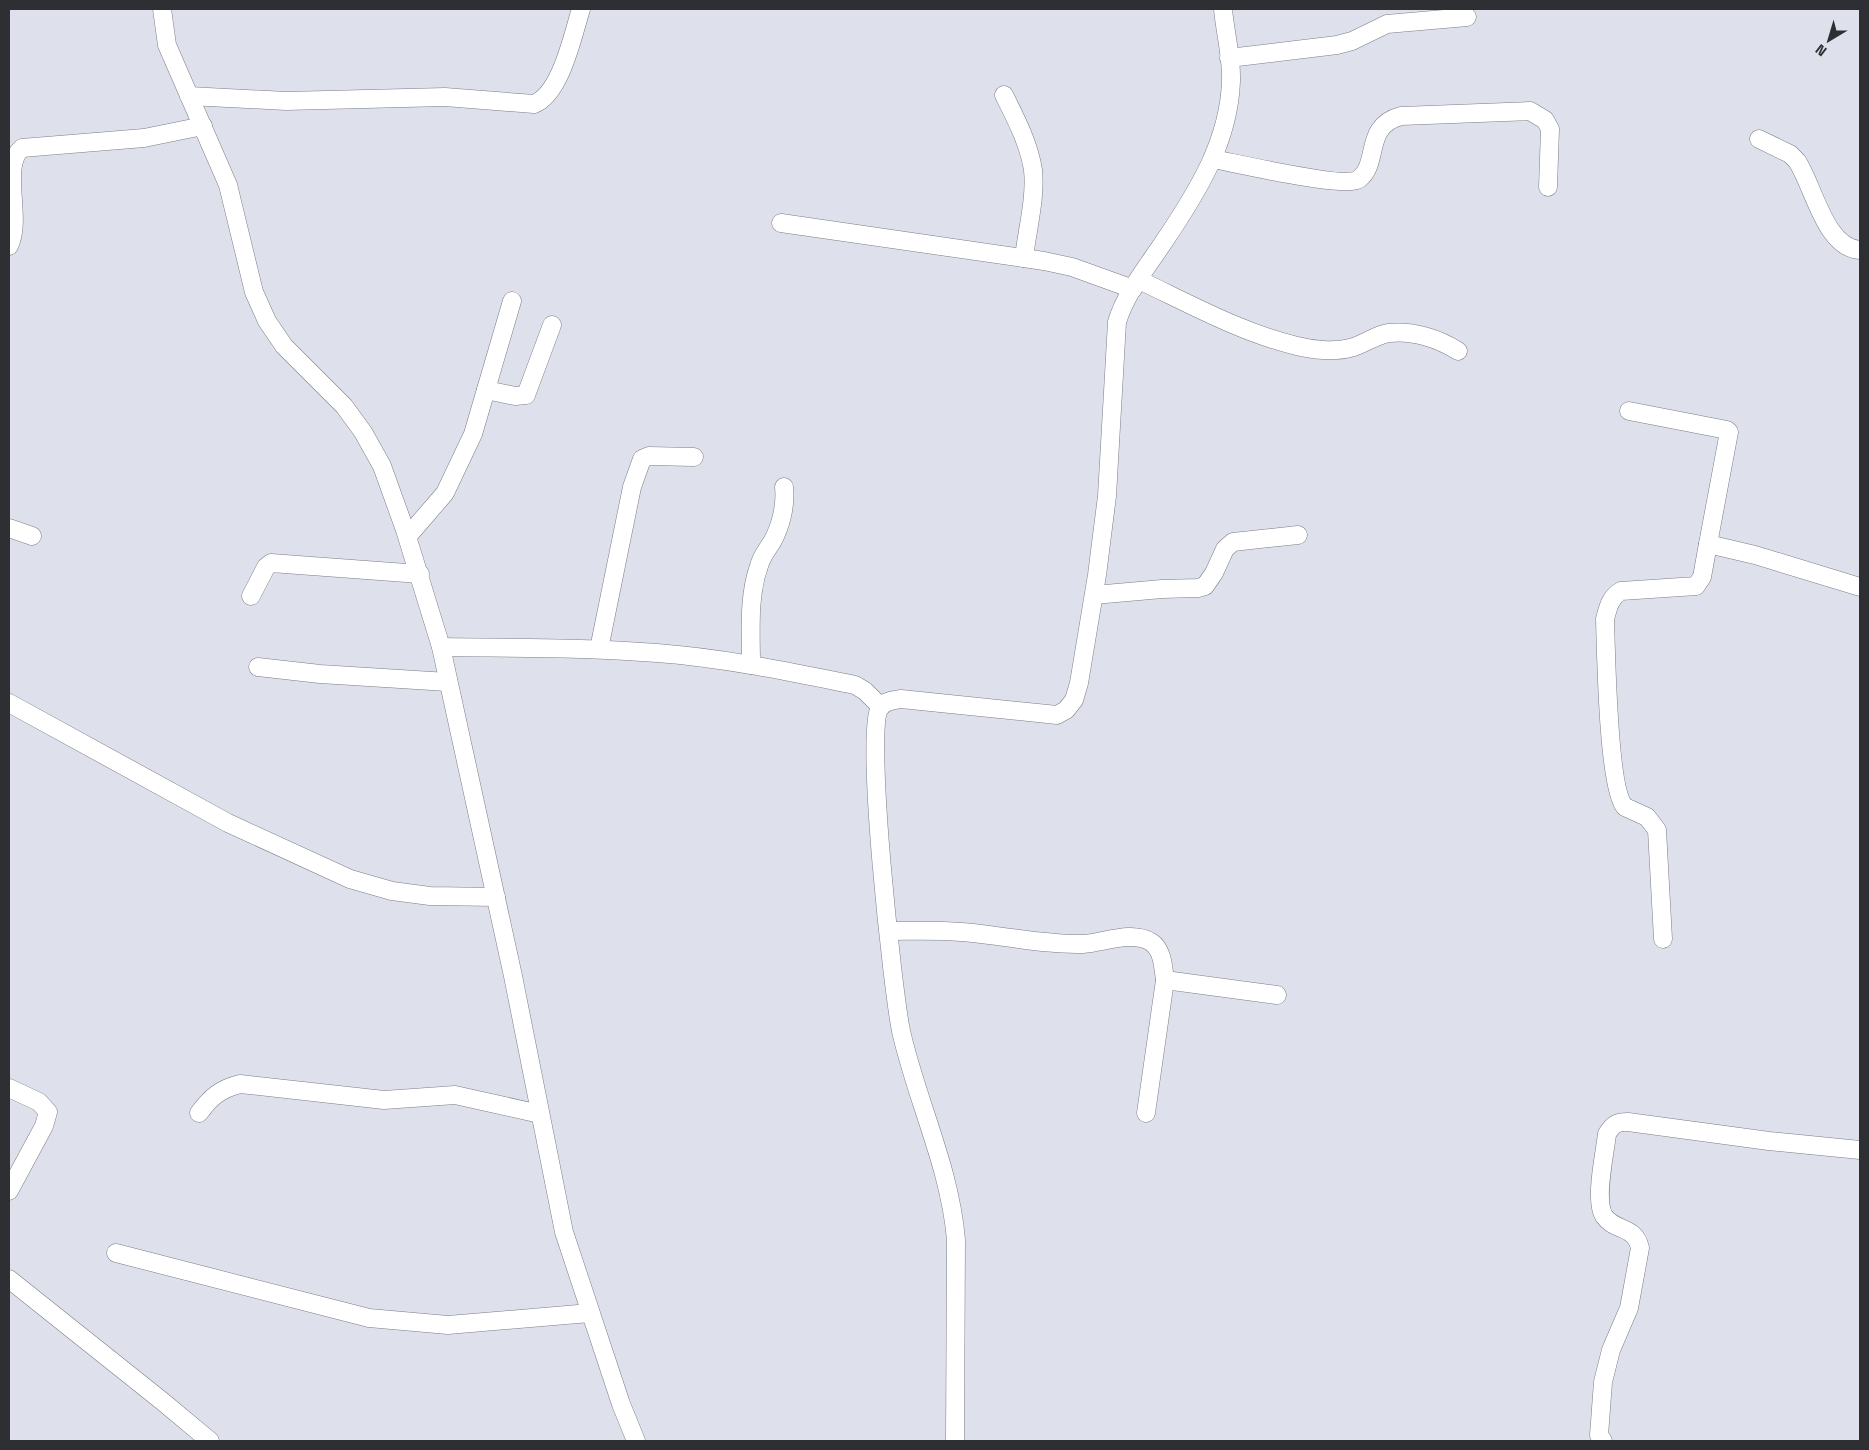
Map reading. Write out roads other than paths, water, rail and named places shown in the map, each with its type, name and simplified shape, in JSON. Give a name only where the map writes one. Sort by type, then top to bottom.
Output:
[{"type":"street","points":[[162,9],[167,45],[228,185],[254,292],[267,321],[284,346],[344,406],[363,432],[382,466],[408,536],[441,647],[496,897],[564,1232],[590,1313],[636,1441]]},
{"type":"street","points":[[189,96],[286,100],[445,97],[534,104],[543,100],[552,90],[562,67],[581,9]]},
{"type":"street","points":[[955,1441],[956,1240],[954,1213],[944,1170],[911,1068],[901,1029],[889,930],[875,773],[874,730],[881,706],[888,701],[901,698],[1043,715],[1057,715],[1066,710],[1074,700],[1079,683],[1094,596],[1106,496],[1115,334],[1122,305],[1181,217],[1213,159],[1224,133],[1232,79],[1223,9]]},
{"type":"street","points":[[1229,58],[1337,45],[1352,41],[1387,24],[1466,17]]},
{"type":"street","points":[[1004,96],[1020,127],[1033,170],[1024,258]]},
{"type":"street","points":[[1213,159],[1324,180],[1350,182],[1361,178],[1365,173],[1376,137],[1383,125],[1391,118],[1530,111],[1545,120],[1550,130],[1548,187]]},
{"type":"street","points":[[9,246],[15,230],[11,184],[11,152],[17,152],[28,147],[144,138],[203,126]]},
{"type":"street","points":[[1759,139],[1790,154],[1797,161],[1833,236],[1849,248],[1860,250]]},
{"type":"street","points":[[780,223],[1024,258],[1072,267],[1136,285],[1244,329],[1297,346],[1328,350],[1350,349],[1389,333],[1401,333],[1438,339],[1458,351]]},
{"type":"street","points":[[408,536],[434,507],[454,475],[473,434],[512,301]]},
{"type":"street","points":[[486,390],[515,396],[526,395],[552,325]]},
{"type":"street","points":[[1629,412],[1727,430],[1729,432],[1702,577],[1696,586],[1650,587],[1621,591],[1614,595],[1609,604],[1605,619],[1610,724],[1618,793],[1625,808],[1647,817],[1657,830],[1663,939]]},
{"type":"street","points":[[599,649],[632,486],[642,459],[649,456],[694,457]]},
{"type":"street","points":[[750,665],[754,583],[759,564],[773,539],[784,507],[784,487]]},
{"type":"street","points":[[9,528],[32,536]]},
{"type":"street","points":[[1094,596],[1162,589],[1198,588],[1209,580],[1225,549],[1233,542],[1298,535]]},
{"type":"street","points":[[1708,544],[1755,555],[1860,587]]},
{"type":"street","points":[[251,596],[266,567],[271,563],[420,574]]},
{"type":"street","points":[[441,647],[599,649],[659,653],[750,665],[855,685],[865,691],[881,706]]},
{"type":"street","points":[[258,667],[320,674],[448,682]]},
{"type":"street","points":[[9,704],[228,823],[350,879],[392,891],[430,896],[496,897]]},
{"type":"street","points":[[889,930],[961,932],[1039,942],[1075,944],[1141,938],[1151,942],[1158,950],[1163,962],[1165,980],[1146,1113]]},
{"type":"street","points":[[1165,980],[1278,994]]},
{"type":"street","points":[[199,1113],[210,1098],[223,1088],[240,1084],[384,1100],[455,1095],[540,1114]]},
{"type":"street","points":[[9,1088],[39,1102],[48,1112],[44,1126],[9,1191]]},
{"type":"street","points":[[1603,1441],[1599,1435],[1603,1382],[1611,1350],[1629,1308],[1640,1248],[1638,1238],[1608,1221],[1599,1203],[1607,1134],[1611,1126],[1618,1122],[1628,1122],[1769,1141],[1860,1150]]},
{"type":"street","points":[[116,1253],[368,1318],[448,1325],[590,1313]]},
{"type":"street","points":[[9,1279],[210,1441]]}]
